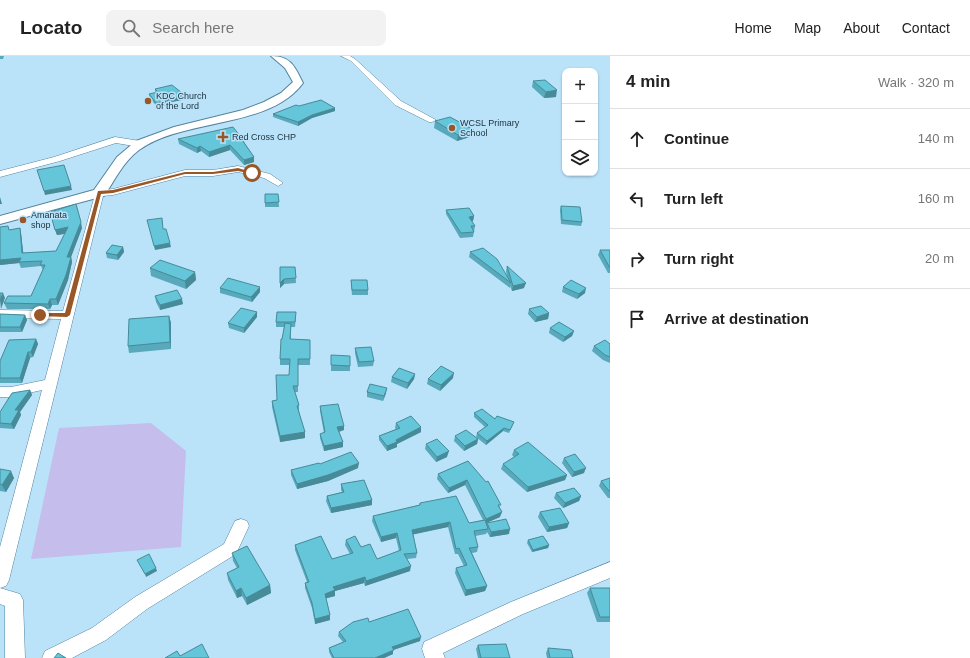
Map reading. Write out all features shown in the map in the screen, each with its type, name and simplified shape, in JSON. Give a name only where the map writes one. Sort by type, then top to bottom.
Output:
[{"type":"main road","points":[[0,220],[99,192],[119,162],[140,144],[165,133],[265,106],[283,96],[298,83],[289,66],[276,56]]},
{"type":"street","points":[[344,56],[353,60],[398,103],[432,120]]},
{"type":"street","points":[[0,174],[57,159],[115,140],[140,144]]},
{"type":"street","points":[[0,580],[52,383],[67,315],[99,192],[113,192],[185,173],[213,173],[238,169],[266,176],[278,183]]},
{"type":"street","points":[[0,314],[67,315]]},
{"type":"street","points":[[0,403],[5,392],[52,383]]},
{"type":"street","points":[[52,658],[99,634],[141,603],[230,549],[241,526]]},
{"type":"street","points":[[435,658],[431,649],[517,608],[610,570]]},
{"type":"street","points":[[0,596],[14,600],[15,658]]},
{"type":"shaded area","points":[[151,423],[186,451],[181,547],[31,559],[59,428]]},
{"type":"building","points":[[545,80],[557,90],[546,92],[533,81]]},
{"type":"building","points":[[172,85],[182,93],[180,94],[181,96],[165,99],[161,95],[166,101],[156,103],[149,94],[158,92],[155,89]]},
{"type":"building","points":[[321,100],[335,108],[312,115],[298,122],[273,114],[296,105],[299,106]]},
{"type":"building","points":[[450,117],[474,130],[458,135],[435,121]]},
{"type":"building","points":[[233,127],[254,157],[244,160],[230,145],[209,152],[200,146],[197,148],[178,139]]},
{"type":"building","points":[[64,165],[71,186],[44,191],[37,170]]},
{"type":"building","points":[[265,194],[278,194],[279,202],[265,203]]},
{"type":"building","points":[[76,204],[81,222],[67,257],[71,257],[66,275],[56,299],[50,299],[48,304],[4,303],[8,296],[31,296],[45,265],[40,265],[42,261],[19,262],[21,258],[0,260],[0,227],[8,226],[9,230],[20,228],[22,253],[56,251],[68,227],[55,230],[50,212]]},
{"type":"building","points":[[561,206],[580,207],[582,222],[562,220]]},
{"type":"building","points":[[469,208],[474,216],[469,217],[475,226],[471,226],[474,232],[461,233],[446,210]]},
{"type":"building","points":[[162,218],[163,229],[166,229],[170,243],[154,246],[147,220]]},
{"type":"building","points":[[112,245],[123,247],[117,255],[106,253]]},
{"type":"building","points":[[483,248],[497,259],[511,283],[470,252]]},
{"type":"building","points":[[600,250],[610,250],[610,268]]},
{"type":"building","points":[[160,260],[195,272],[185,281],[150,268]]},
{"type":"building","points":[[507,266],[526,283],[513,286]]},
{"type":"building","points":[[280,267],[295,267],[296,278],[284,279],[280,283]]},
{"type":"building","points":[[228,278],[260,287],[251,297],[220,288]]},
{"type":"building","points":[[351,280],[367,280],[368,290],[352,290]]},
{"type":"building","points":[[571,280],[586,288],[579,294],[563,287]]},
{"type":"building","points":[[177,290],[182,299],[160,305],[155,296]]},
{"type":"building","points":[[0,293],[3,293],[0,300]]},
{"type":"building","points":[[541,306],[549,313],[537,317],[529,309]]},
{"type":"building","points":[[241,308],[257,312],[244,328],[228,323]]},
{"type":"building","points":[[277,312],[296,312],[295,322],[276,322]]},
{"type":"building","points":[[0,314],[25,315],[20,327],[0,327]]},
{"type":"building","points":[[169,316],[170,342],[128,346],[129,319]]},
{"type":"building","points":[[559,322],[574,331],[565,337],[550,328]]},
{"type":"building","points":[[285,323],[291,324],[290,339],[310,340],[310,359],[298,359],[298,386],[293,386],[305,432],[280,436],[272,401],[277,400],[276,375],[289,375],[290,359],[280,359],[281,339]]},
{"type":"building","points":[[36,339],[31,352],[28,352],[20,378],[0,378],[0,361],[9,340]]},
{"type":"building","points":[[605,340],[610,344],[610,357],[594,346]]},
{"type":"building","points":[[371,347],[374,361],[359,362],[355,348]]},
{"type":"building","points":[[331,355],[350,356],[350,366],[331,365]]},
{"type":"building","points":[[441,366],[454,373],[441,385],[428,379]]},
{"type":"building","points":[[399,368],[415,374],[408,383],[392,377]]},
{"type":"building","points":[[370,384],[387,388],[384,396],[367,392]]},
{"type":"building","points":[[30,390],[15,410],[19,410],[11,424],[0,423],[0,412],[12,393]]},
{"type":"building","points":[[338,404],[344,426],[337,427],[343,442],[324,446],[320,434],[325,432],[320,406]]},
{"type":"building","points":[[482,409],[495,419],[497,416],[514,422],[510,430],[504,428],[487,441],[477,433],[488,425],[474,413]]},
{"type":"building","points":[[411,416],[421,427],[396,440],[397,442],[387,446],[379,436],[400,428],[396,423]]},
{"type":"building","points":[[466,430],[478,439],[465,446],[455,436]]},
{"type":"building","points":[[437,439],[449,451],[437,457],[426,444]]},
{"type":"building","points":[[528,442],[567,475],[528,487],[503,464],[519,454],[514,450]]},
{"type":"building","points":[[351,452],[359,463],[328,475],[297,484],[291,470],[320,464]]},
{"type":"building","points":[[575,454],[586,468],[574,472],[564,458]]},
{"type":"building","points":[[468,461],[486,482],[488,481],[501,505],[498,505],[502,512],[486,519],[467,480],[449,488],[438,474]]},
{"type":"building","points":[[0,469],[11,471],[2,485],[0,484]]},
{"type":"building","points":[[610,478],[610,492],[601,481]]},
{"type":"building","points":[[364,480],[372,500],[331,508],[327,496],[344,492],[341,484]]},
{"type":"building","points":[[574,488],[581,496],[565,503],[556,493]]},
{"type":"building","points":[[456,496],[469,523],[485,520],[488,529],[474,531],[478,547],[469,548],[487,586],[466,590],[456,568],[467,565],[459,548],[456,549],[450,522],[412,530],[417,553],[404,554],[411,566],[366,581],[365,577],[333,587],[335,590],[325,594],[330,615],[315,619],[312,603],[305,583],[309,582],[295,545],[321,536],[332,559],[353,553],[346,540],[355,536],[361,547],[370,544],[377,559],[401,550],[397,533],[381,537],[373,516],[420,505],[420,503]]},
{"type":"building","points":[[560,508],[569,523],[549,527],[540,512]]},
{"type":"building","points":[[506,519],[510,529],[491,532],[487,523]]},
{"type":"building","points":[[543,536],[549,545],[533,550],[528,540]]},
{"type":"building","points":[[247,546],[270,585],[246,598],[241,588],[236,591],[227,573],[239,567],[232,553]]},
{"type":"building","points":[[149,554],[156,568],[145,574],[137,560]]},
{"type":"building","points":[[590,588],[610,588],[610,617],[600,617]]},
{"type":"building","points":[[408,609],[421,637],[392,647],[394,650],[375,658],[334,658],[329,648],[346,641],[339,632],[353,622],[368,618],[369,622]]},
{"type":"building","points":[[202,644],[209,658],[165,658],[177,651],[180,656]]},
{"type":"building","points":[[506,644],[510,658],[481,658],[478,645]]},
{"type":"building","points":[[548,648],[571,650],[573,658],[550,658]]},
{"type":"building","points":[[58,653],[66,658],[54,658]]},
{"type":"place","name":"KDC Church of the Lord","points":[[148,101]]},
{"type":"place","name":"WCSL Primary School","points":[[452,128]]},
{"type":"place","name":"Red Cross CHP","points":[[223,137]]},
{"type":"place","name":"Amanata shop","points":[[23,220]]},
{"type":"route","points":[[40,315],[67,315],[99,192],[113,192],[185,173],[213,173],[238,169],[252,173]]}]
